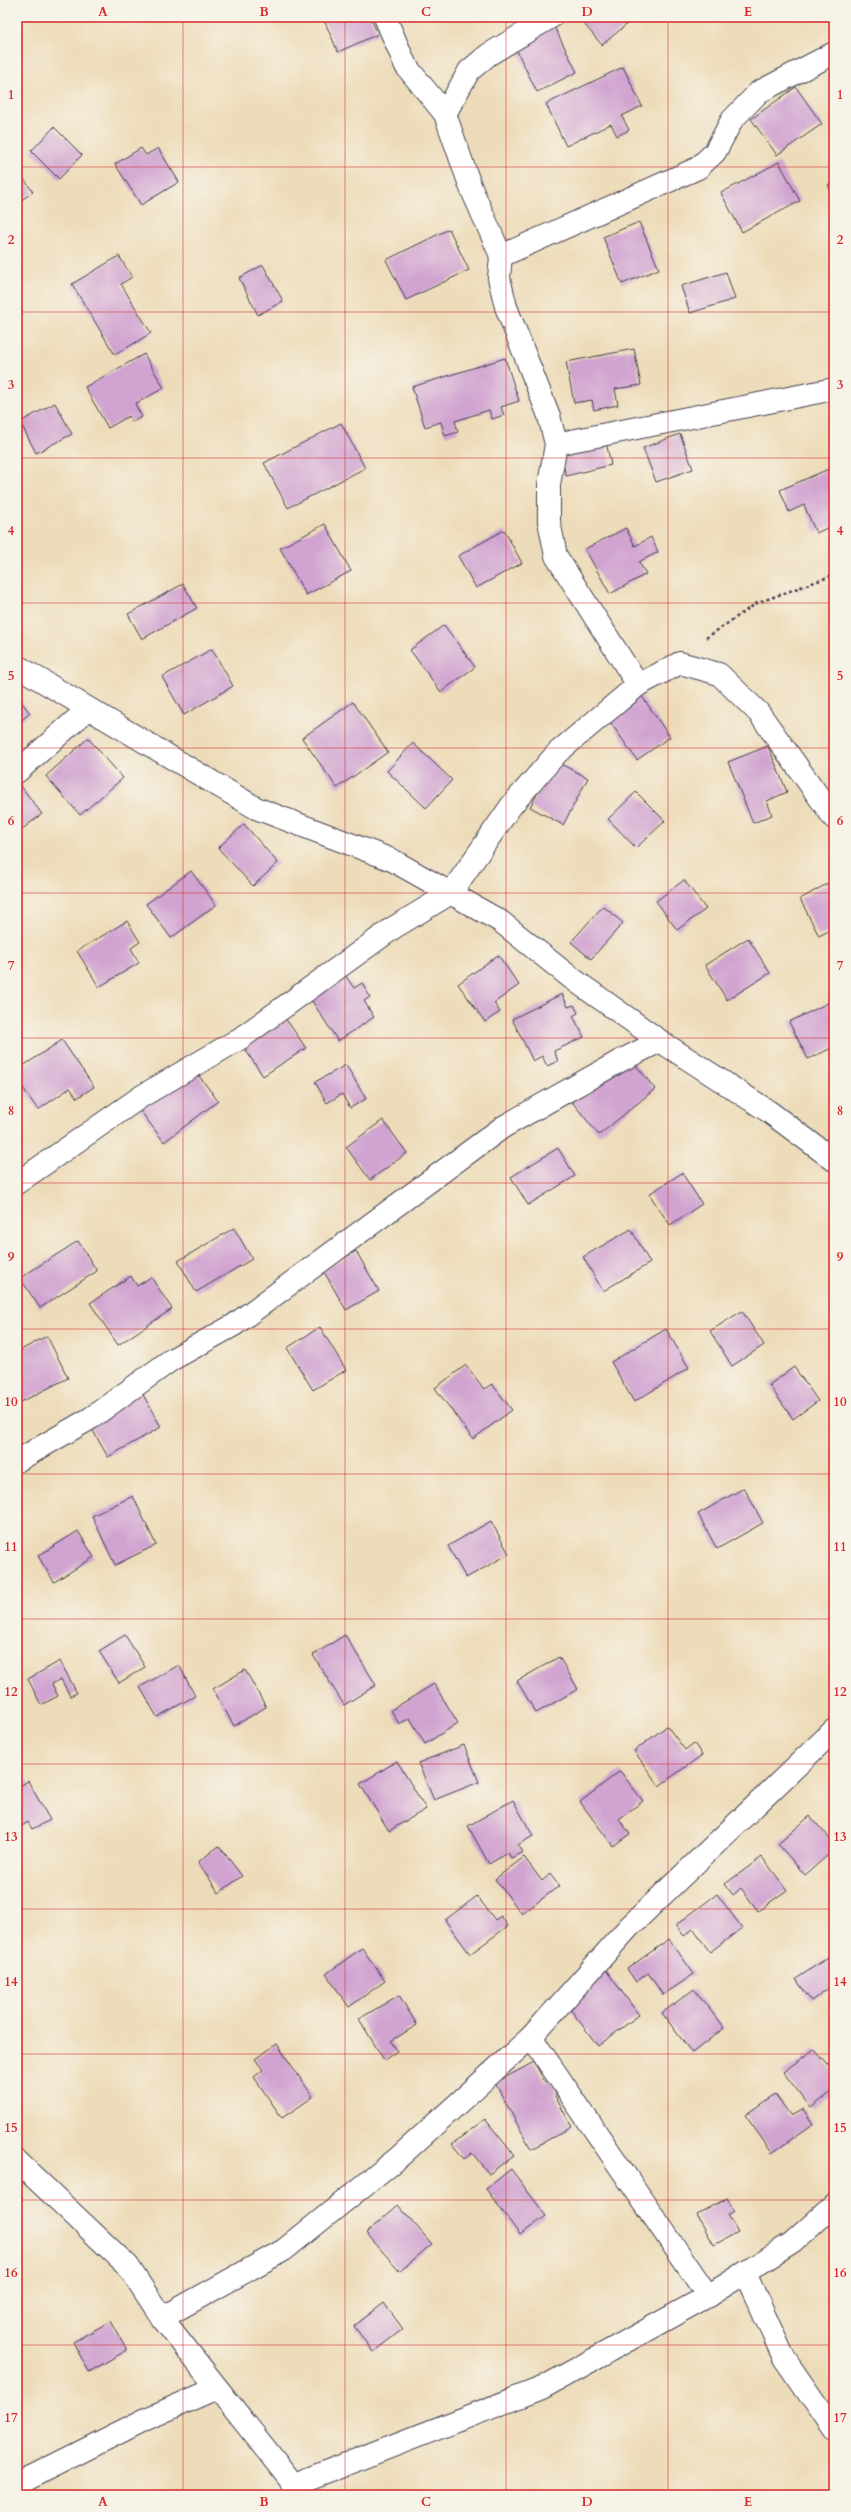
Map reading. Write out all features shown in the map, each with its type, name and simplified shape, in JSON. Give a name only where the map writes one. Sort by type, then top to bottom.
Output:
[{"type":"street","points":[[385,17],[406,66],[445,114],[471,188],[501,256],[500,278],[506,307],[549,416],[556,444],[549,499],[549,521],[556,556],[638,685]]},
{"type":"street","points":[[445,114],[469,71],[488,55],[551,17]]},
{"type":"street","points":[[501,256],[698,168],[715,152],[732,120],[759,92],[834,53]]},
{"type":"street","points":[[556,444],[834,389]]},
{"type":"street","points":[[17,1183],[136,1100],[241,1038],[393,928],[451,893],[511,806],[557,752],[638,685],[680,664],[719,674],[759,713],[834,818]]},
{"type":"street","points":[[17,666],[256,808],[392,860],[500,921],[570,977],[660,1042],[768,1111],[834,1160]]},
{"type":"street","points":[[17,772],[88,709]]},
{"type":"street","points":[[17,1461],[91,1418],[171,1360],[234,1325],[503,1127],[620,1061],[660,1042]]},
{"type":"street","points":[[162,2318],[284,2250],[399,2156],[531,2037],[629,1927],[834,1730]]},
{"type":"street","points":[[531,2037],[708,2296]]},
{"type":"street","points":[[17,2161],[128,2266],[162,2318],[297,2490],[542,2388],[708,2296],[745,2273],[792,2243],[834,2205]]},
{"type":"street","points":[[745,2273],[784,2358],[834,2430]]},
{"type":"street","points":[[17,2484],[144,2420],[217,2388]]},
{"type":"path","points":[[680,664],[713,632],[744,614],[757,603],[834,575]]},
{"type":"building","points":[[329,17],[370,17],[378,34],[338,52],[324,20]]},
{"type":"building","points":[[578,17],[632,17],[634,18],[602,45]]},
{"type":"building","points":[[554,26],[577,72],[537,92],[514,45]]},
{"type":"building","points":[[623,67],[642,106],[622,116],[629,130],[617,136],[611,124],[566,146],[546,104]]},
{"type":"building","points":[[796,87],[822,124],[777,155],[751,119]]},
{"type":"building","points":[[54,127],[82,155],[59,179],[31,151]]},
{"type":"building","points":[[141,148],[146,155],[158,148],[179,182],[141,205],[115,164]]},
{"type":"building","points":[[779,162],[800,201],[742,232],[721,193]]},
{"type":"building","points":[[17,169],[33,192],[17,203]]},
{"type":"building","points":[[834,182],[834,197],[828,185]]},
{"type":"building","points":[[639,222],[659,269],[622,284],[603,237]]},
{"type":"building","points":[[449,229],[469,270],[406,300],[386,260]]},
{"type":"building","points":[[119,256],[132,277],[121,284],[151,333],[115,355],[72,284]]},
{"type":"building","points":[[263,265],[283,301],[258,315],[239,278]]},
{"type":"building","points":[[726,272],[735,299],[690,313],[681,286]]},
{"type":"building","points":[[634,349],[641,385],[615,389],[618,405],[594,410],[592,400],[574,403],[566,362]]},
{"type":"building","points":[[144,354],[164,388],[135,404],[142,417],[132,422],[129,416],[108,428],[85,387]]},
{"type":"building","points":[[505,358],[519,401],[501,407],[504,415],[492,419],[489,410],[455,421],[458,432],[445,436],[441,422],[425,427],[412,387]]},
{"type":"building","points":[[55,403],[72,434],[36,453],[20,422]]},
{"type":"building","points":[[341,423],[365,468],[288,508],[264,463]]},
{"type":"building","points":[[603,428],[611,465],[566,476],[557,439]]},
{"type":"building","points":[[680,434],[693,469],[656,482],[643,448]]},
{"type":"building","points":[[831,468],[834,476],[834,525],[816,533],[804,505],[789,512],[780,490]]},
{"type":"building","points":[[325,524],[351,571],[306,595],[280,548]]},
{"type":"building","points":[[626,528],[635,546],[651,537],[658,552],[639,562],[646,574],[610,594],[585,549]]},
{"type":"building","points":[[504,530],[522,563],[476,588],[458,556]]},
{"type":"building","points":[[183,584],[197,608],[142,639],[128,614]]},
{"type":"building","points":[[444,625],[475,667],[441,692],[410,650]]},
{"type":"building","points":[[212,649],[233,686],[184,715],[162,677]]},
{"type":"building","points":[[641,695],[670,737],[637,760],[608,719]]},
{"type":"building","points":[[17,696],[30,713],[17,724]]},
{"type":"building","points":[[353,702],[388,752],[337,788],[302,738]]},
{"type":"building","points":[[88,738],[123,778],[80,815],[46,776]]},
{"type":"building","points":[[413,743],[452,780],[426,808],[387,771]]},
{"type":"building","points":[[768,746],[787,792],[767,801],[772,815],[753,823],[728,762]]},
{"type":"building","points":[[555,761],[588,778],[563,825],[530,807]]},
{"type":"building","points":[[17,781],[42,814],[17,833]]},
{"type":"building","points":[[636,792],[665,821],[636,848],[608,819]]},
{"type":"building","points":[[244,824],[278,863],[253,886],[218,848]]},
{"type":"building","points":[[191,871],[216,905],[171,938],[146,904]]},
{"type":"building","points":[[684,880],[706,909],[677,930],[656,901]]},
{"type":"building","points":[[834,880],[834,928],[819,936],[800,899]]},
{"type":"building","points":[[603,906],[623,923],[591,959],[571,942]]},
{"type":"building","points":[[127,921],[140,942],[131,948],[139,963],[99,987],[77,951]]},
{"type":"building","points":[[748,938],[770,973],[727,1000],[705,965]]},
{"type":"building","points":[[498,955],[519,985],[494,1003],[500,1012],[485,1022],[458,984]]},
{"type":"building","points":[[345,975],[354,988],[362,983],[370,997],[364,1001],[374,1017],[338,1041],[310,998]]},
{"type":"building","points":[[562,994],[568,1007],[574,1005],[578,1013],[573,1016],[584,1037],[554,1051],[558,1061],[547,1066],[542,1056],[533,1061],[512,1019]]},
{"type":"building","points":[[834,1000],[834,1047],[808,1059],[789,1022]]},
{"type":"building","points":[[283,1015],[306,1048],[263,1076],[241,1043]]},
{"type":"building","points":[[62,1040],[94,1087],[77,1098],[70,1088],[38,1110],[17,1079],[17,1070]]},
{"type":"building","points":[[624,1050],[655,1089],[599,1135],[568,1097]]},
{"type":"building","points":[[190,1064],[218,1101],[164,1142],[136,1105]]},
{"type":"building","points":[[346,1065],[366,1099],[350,1108],[342,1094],[327,1103],[315,1082]]},
{"type":"building","points":[[383,1120],[407,1153],[370,1180],[346,1147]]},
{"type":"building","points":[[558,1148],[575,1176],[528,1205],[511,1177]]},
{"type":"building","points":[[682,1173],[702,1204],[670,1225],[649,1194]]},
{"type":"building","points":[[234,1228],[252,1259],[196,1292],[178,1261]]},
{"type":"building","points":[[631,1229],[650,1263],[603,1291],[583,1257]]},
{"type":"building","points":[[78,1241],[97,1271],[40,1308],[20,1278]]},
{"type":"building","points":[[356,1251],[379,1291],[346,1310],[323,1270]]},
{"type":"building","points":[[131,1276],[137,1286],[151,1277],[172,1309],[118,1345],[90,1303]]},
{"type":"building","points":[[742,1311],[764,1345],[732,1366],[710,1331]]},
{"type":"building","points":[[320,1327],[346,1370],[313,1390],[287,1348]]},
{"type":"building","points":[[666,1329],[689,1368],[634,1402],[611,1362]]},
{"type":"building","points":[[47,1336],[68,1378],[19,1403],[17,1398],[17,1352]]},
{"type":"building","points":[[466,1365],[484,1389],[492,1384],[512,1410],[473,1439],[435,1388]]},
{"type":"building","points":[[794,1367],[818,1401],[793,1419],[769,1385]]},
{"type":"building","points":[[141,1391],[161,1427],[108,1457],[88,1422]]},
{"type":"building","points":[[744,1488],[763,1523],[717,1549],[698,1514]]},
{"type":"building","points":[[133,1496],[156,1545],[115,1565],[92,1516]]},
{"type":"building","points":[[491,1521],[509,1554],[466,1578],[448,1546]]},
{"type":"building","points":[[78,1531],[94,1557],[54,1582],[38,1556]]},
{"type":"building","points":[[125,1635],[145,1667],[119,1683],[99,1651]]},
{"type":"building","points":[[345,1635],[376,1685],[344,1705],[313,1655]]},
{"type":"building","points":[[559,1657],[578,1689],[536,1713],[517,1681]]},
{"type":"building","points":[[60,1661],[77,1693],[70,1696],[61,1679],[52,1684],[58,1696],[41,1705],[28,1679]]},
{"type":"building","points":[[179,1665],[195,1696],[157,1717],[140,1687]]},
{"type":"building","points":[[245,1670],[266,1707],[234,1726],[213,1689]]},
{"type":"building","points":[[434,1684],[458,1723],[425,1744],[410,1718],[399,1724],[391,1710]]},
{"type":"building","points":[[667,1726],[685,1750],[694,1743],[702,1755],[659,1786],[634,1751]]},
{"type":"building","points":[[464,1745],[479,1782],[434,1800],[418,1763]]},
{"type":"building","points":[[397,1761],[426,1809],[389,1831],[360,1784]]},
{"type":"building","points":[[620,1771],[643,1801],[619,1819],[630,1834],[613,1846],[580,1802]]},
{"type":"building","points":[[28,1781],[50,1820],[32,1829],[28,1822],[17,1829],[17,1788]]},
{"type":"building","points":[[513,1800],[533,1836],[518,1845],[523,1852],[511,1858],[508,1853],[489,1864],[468,1826]]},
{"type":"building","points":[[810,1816],[834,1844],[834,1850],[805,1875],[778,1844]]},
{"type":"building","points":[[219,1846],[242,1876],[219,1893],[198,1862]]},
{"type":"building","points":[[524,1857],[542,1881],[550,1874],[559,1886],[522,1914],[495,1879]]},
{"type":"building","points":[[762,1857],[787,1890],[758,1911],[741,1888],[733,1895],[725,1884]]},
{"type":"building","points":[[717,1894],[742,1928],[710,1952],[693,1929],[684,1936],[676,1925]]},
{"type":"building","points":[[477,1896],[495,1920],[501,1916],[508,1926],[470,1954],[445,1920]]},
{"type":"building","points":[[669,1939],[694,1974],[663,1995],[648,1973],[636,1982],[627,1969]]},
{"type":"building","points":[[362,1948],[385,1981],[349,2007],[326,1974]]},
{"type":"building","points":[[830,1956],[834,1962],[834,1984],[811,2001],[796,1979]]},
{"type":"building","points":[[603,1966],[639,2015],[598,2046],[561,1997]]},
{"type":"building","points":[[694,1989],[724,2028],[692,2053],[662,2013]]},
{"type":"building","points":[[399,1995],[417,2025],[391,2041],[397,2051],[384,2060],[359,2019]]},
{"type":"building","points":[[277,2044],[313,2097],[282,2118],[254,2077],[263,2070],[255,2059]]},
{"type":"building","points":[[814,2049],[834,2072],[834,2090],[811,2108],[783,2072]]},
{"type":"building","points":[[534,2062],[545,2082],[550,2080],[557,2095],[555,2096],[572,2127],[531,2149],[495,2083]]},
{"type":"building","points":[[775,2094],[791,2116],[803,2109],[813,2124],[772,2153],[745,2115]]},
{"type":"building","points":[[485,2119],[514,2155],[489,2174],[472,2153],[464,2159],[452,2144]]},
{"type":"building","points":[[511,2169],[546,2216],[520,2235],[486,2189]]},
{"type":"building","points":[[727,2198],[734,2211],[728,2215],[738,2232],[714,2245],[697,2215]]},
{"type":"building","points":[[398,2205],[432,2244],[400,2271],[366,2233]]},
{"type":"building","points":[[384,2303],[403,2329],[373,2352],[354,2326]]},
{"type":"building","points":[[111,2321],[127,2350],[89,2372],[73,2342]]}]
